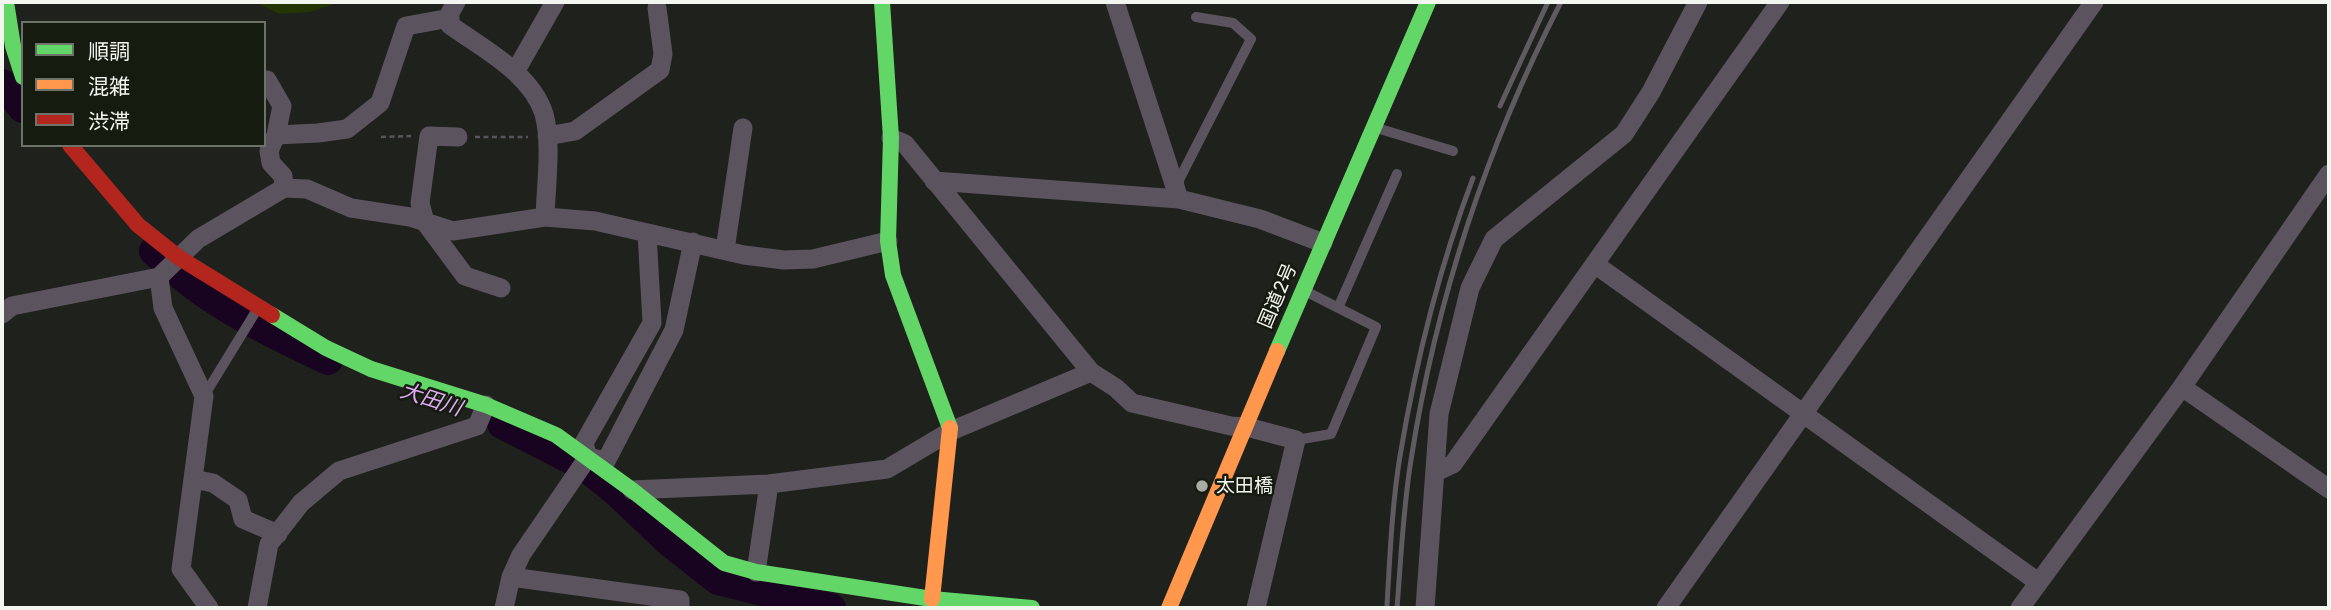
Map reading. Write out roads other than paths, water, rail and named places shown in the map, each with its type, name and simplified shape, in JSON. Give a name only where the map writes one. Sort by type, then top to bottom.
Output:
[{"type":"main road","points":[[6,2],[7,48],[21,73]]},
{"type":"main road","points":[[882,2],[891,138],[888,241],[892,275],[951,431],[931,604]]},
{"type":"main road","name":"国道2号","points":[[1170,608],[1323,243],[1428,2]]},
{"type":"main road","points":[[72,147],[138,225],[178,257],[326,348],[371,369],[486,405],[556,435],[632,490],[724,563],[756,572],[931,604],[1032,608]]},
{"type":"street","points":[[515,72],[555,2]]},
{"type":"street","points":[[1115,2],[1179,199]]},
{"type":"street","points":[[1425,608],[1440,414],[1470,288],[1494,239],[1624,134],[1651,92],[1698,2]]},
{"type":"street","points":[[1436,472],[1453,464],[1780,2]]},
{"type":"street","points":[[1666,608],[2094,2]]},
{"type":"street","points":[[547,136],[575,131],[660,69],[663,54],[657,8]]},
{"type":"street","points":[[453,10],[450,25],[515,72],[533,92],[543,113],[547,136],[545,217]]},
{"type":"street","points":[[276,135],[347,129],[380,103],[407,26],[453,10]]},
{"type":"street","points":[[267,80],[282,106],[276,135],[269,151],[271,163],[284,176],[284,188]]},
{"type":"street","points":[[725,250],[743,128]]},
{"type":"street","points":[[458,137],[429,136],[420,203],[425,222],[465,276],[501,288]]},
{"type":"street","points":[[891,138],[905,144],[1091,372],[1132,403],[1296,440],[1256,608]]},
{"type":"street","points":[[2020,608],[2182,387],[2329,174]]},
{"type":"street","points":[[934,181],[1179,199],[1259,219],[1323,243]]},
{"type":"street","points":[[5,308],[159,277],[198,239],[284,188],[307,189],[351,208],[410,217],[453,231],[545,217],[595,221],[725,250],[784,260],[813,259],[888,241]]},
{"type":"street","points":[[588,457],[583,443],[652,323],[647,233]]},
{"type":"street","points":[[588,457],[606,461],[674,330],[693,242]]},
{"type":"street","points":[[1596,265],[2038,582]]},
{"type":"street","points":[[159,277],[163,308],[204,396],[181,569],[209,608]]},
{"type":"street","points":[[632,490],[769,484],[887,469],[951,431],[1091,372]]},
{"type":"street","points":[[2182,387],[2329,489]]},
{"type":"street","points":[[257,608],[269,544],[301,503],[339,471],[477,426],[486,405]]},
{"type":"street","points":[[504,608],[511,577],[521,555],[588,457]]},
{"type":"street","points":[[193,479],[213,483],[238,500],[243,519],[278,534]]},
{"type":"street","points":[[756,572],[769,484]]},
{"type":"street","points":[[511,577],[680,600],[680,608]]},
{"type":"lane","points":[[1179,199],[1179,180],[1251,39],[1233,23],[1196,16]]},
{"type":"lane","points":[[1373,127],[1453,151]]},
{"type":"lane","points":[[1338,308],[1397,174]]},
{"type":"lane","points":[[1296,440],[1331,434],[1376,327],[1303,290]]},
{"type":"lane","points":[[204,396],[259,307]]},
{"type":"waterway","name":"大田川","points":[[2,84],[21,106]]},
{"type":"waterway","name":"大田川","points":[[154,251],[191,283],[223,305],[328,360]]},
{"type":"waterway","name":"大田川","points":[[502,424],[586,467],[616,491],[671,543],[718,580],[831,608]]},
{"type":"railway","points":[[1500,106],[1548,2]]},
{"type":"railway","points":[[1397,608],[1411,460],[1422,400],[1450,283],[1468,225],[1510,112],[1561,2]]},
{"type":"railway","points":[[1387,605],[1395,493],[1413,385],[1439,280],[1473,178]]},
{"type":"place","name":"太田橋","points":[[1202,486]]}]
